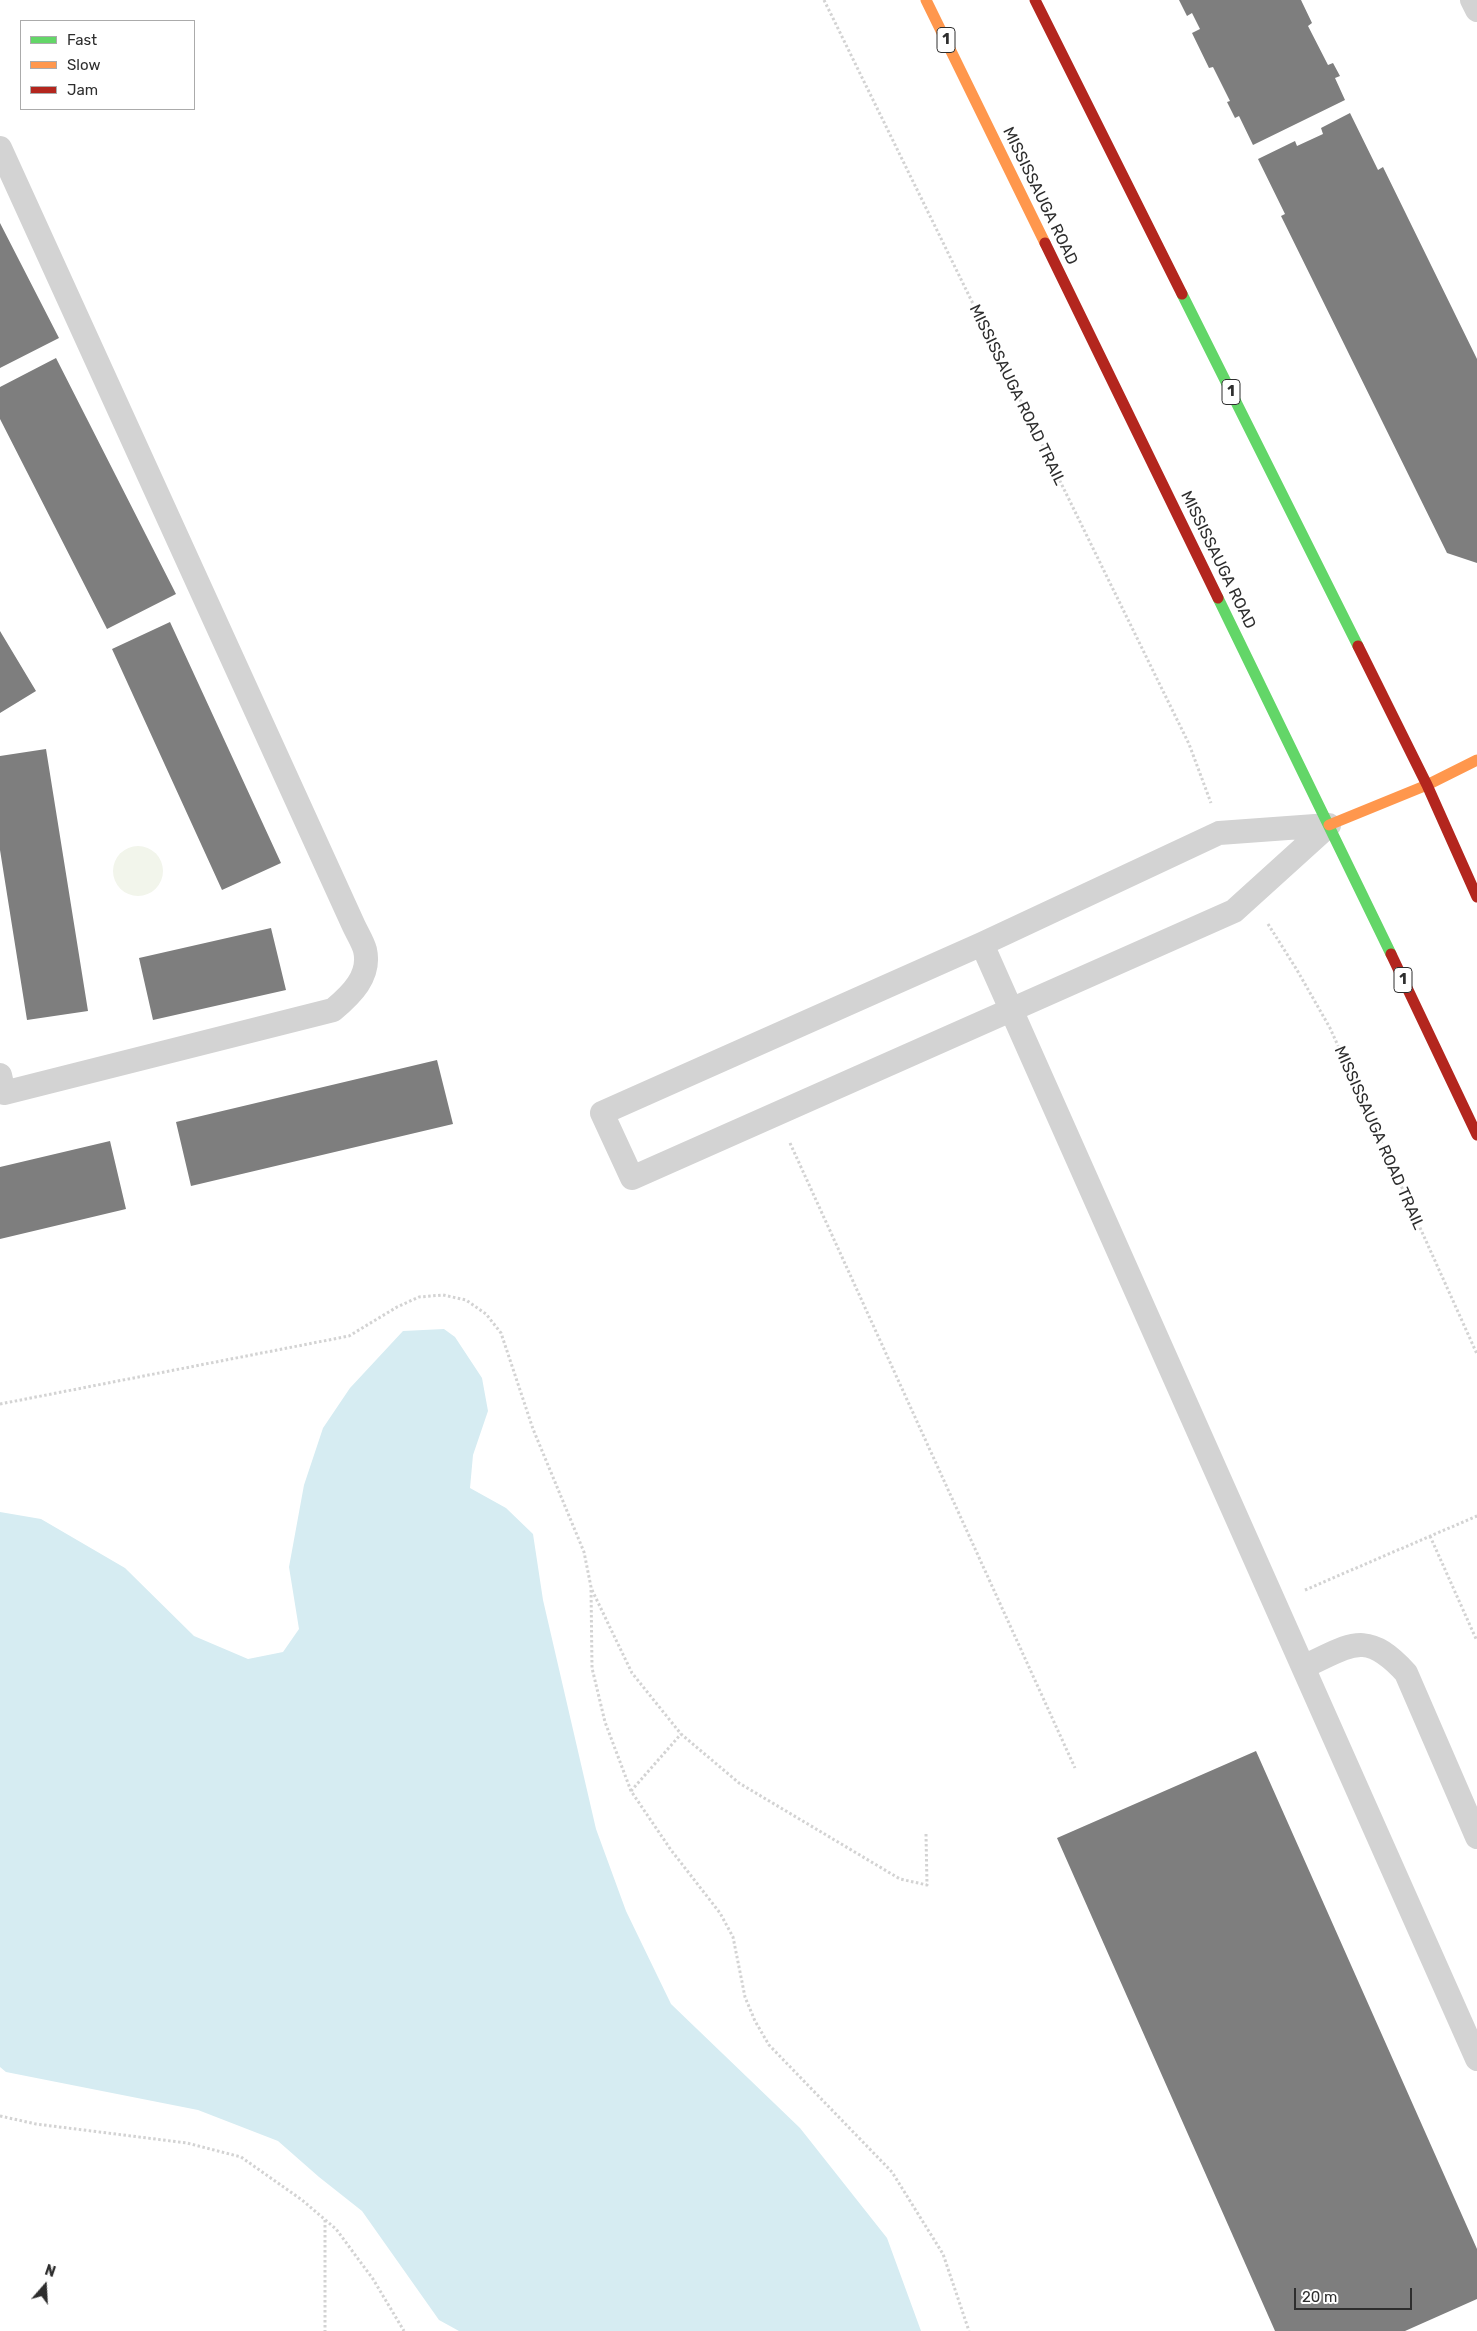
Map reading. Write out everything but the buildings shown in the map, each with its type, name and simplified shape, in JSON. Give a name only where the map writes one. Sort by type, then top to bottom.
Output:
[{"type":"main road","name":"MISSISSAUGA ROAD","points":[[926,0],[1329,824],[1477,1135]]},
{"type":"main road","name":"1","points":[[1035,0],[1427,785],[1477,897]]},
{"type":"main road","points":[[1329,824],[1427,785],[1477,760]]},
{"type":"lane","points":[[1472,0],[1477,10]]},
{"type":"lane","points":[[0,148],[365,950],[365,969],[353,994],[333,1010],[1,1087]]},
{"type":"lane","points":[[1329,824],[1254,895],[1234,911],[632,1178],[602,1113],[982,944],[1219,833],[1329,824]]},
{"type":"lane","points":[[982,944],[1477,2059]]},
{"type":"lane","points":[[1303,1667],[1356,1643],[1375,1647],[1393,1658],[1406,1673],[1477,1837]]},
{"type":"path","name":"MISSISSAUGA ROAD TRAIL","points":[[824,0],[1189,744],[1205,792]]},
{"type":"path","name":"MISSISSAUGA ROAD TRAIL","points":[[1270,928],[1297,970],[1330,1028],[1477,1354]]},
{"type":"path","points":[[776,1114],[1075,1768]]},
{"type":"path","points":[[0,1404],[349,1336],[397,1307],[420,1297],[443,1295],[466,1300],[486,1314],[501,1333],[533,1429],[584,1552],[591,1587],[592,1668],[605,1722],[631,1791],[671,1850],[720,1913],[733,1937],[745,1997],[755,2021],[770,2045],[892,2172],[918,2212],[943,2254],[969,2331]]},
{"type":"path","points":[[1275,1603],[1477,1516]]},
{"type":"path","points":[[1430,1536],[1477,1641]]},
{"type":"path","points":[[591,1587],[632,1673],[681,1734],[739,1783],[900,1879],[927,1884],[926,1834]]},
{"type":"path","points":[[631,1791],[681,1734]]},
{"type":"path","points":[[0,2116],[36,2124],[187,2143],[241,2157],[302,2200],[336,2229],[374,2278],[404,2331]]},
{"type":"path","points":[[325,2220],[325,2331]]},
{"type":"shaded area","points":[[138,846],[156,853],[163,871],[156,889],[138,896],[120,889],[113,871],[120,853]]},
{"type":"water","points":[[444,1329],[455,1337],[482,1378],[488,1411],[473,1455],[470,1488],[506,1508],[533,1534],[543,1600],[596,1829],[626,1911],[671,2004],[800,2128],[887,2238],[921,2331],[459,2331],[439,2320],[362,2211],[278,2141],[198,2110],[6,2072],[0,2067],[0,1512],[41,1519],[125,1568],[194,1636],[248,1659],[283,1652],[299,1629],[289,1567],[304,1485],[323,1428],[350,1388],[403,1331]]},
{"type":"traffic: fast","points":[[1182,294],[1358,646]]},
{"type":"traffic: fast","points":[[1218,598],[1391,954]]},
{"type":"traffic: slow","points":[[926,0],[1045,243]]},
{"type":"traffic: slow","points":[[1329,825],[1427,785],[1477,760]]},
{"type":"traffic: jam","points":[[1035,0],[1182,294]]},
{"type":"traffic: jam","points":[[1045,243],[1218,598]]},
{"type":"traffic: jam","points":[[1358,646],[1427,785],[1477,897]]},
{"type":"traffic: jam","points":[[1391,954],[1477,1135]]}]
